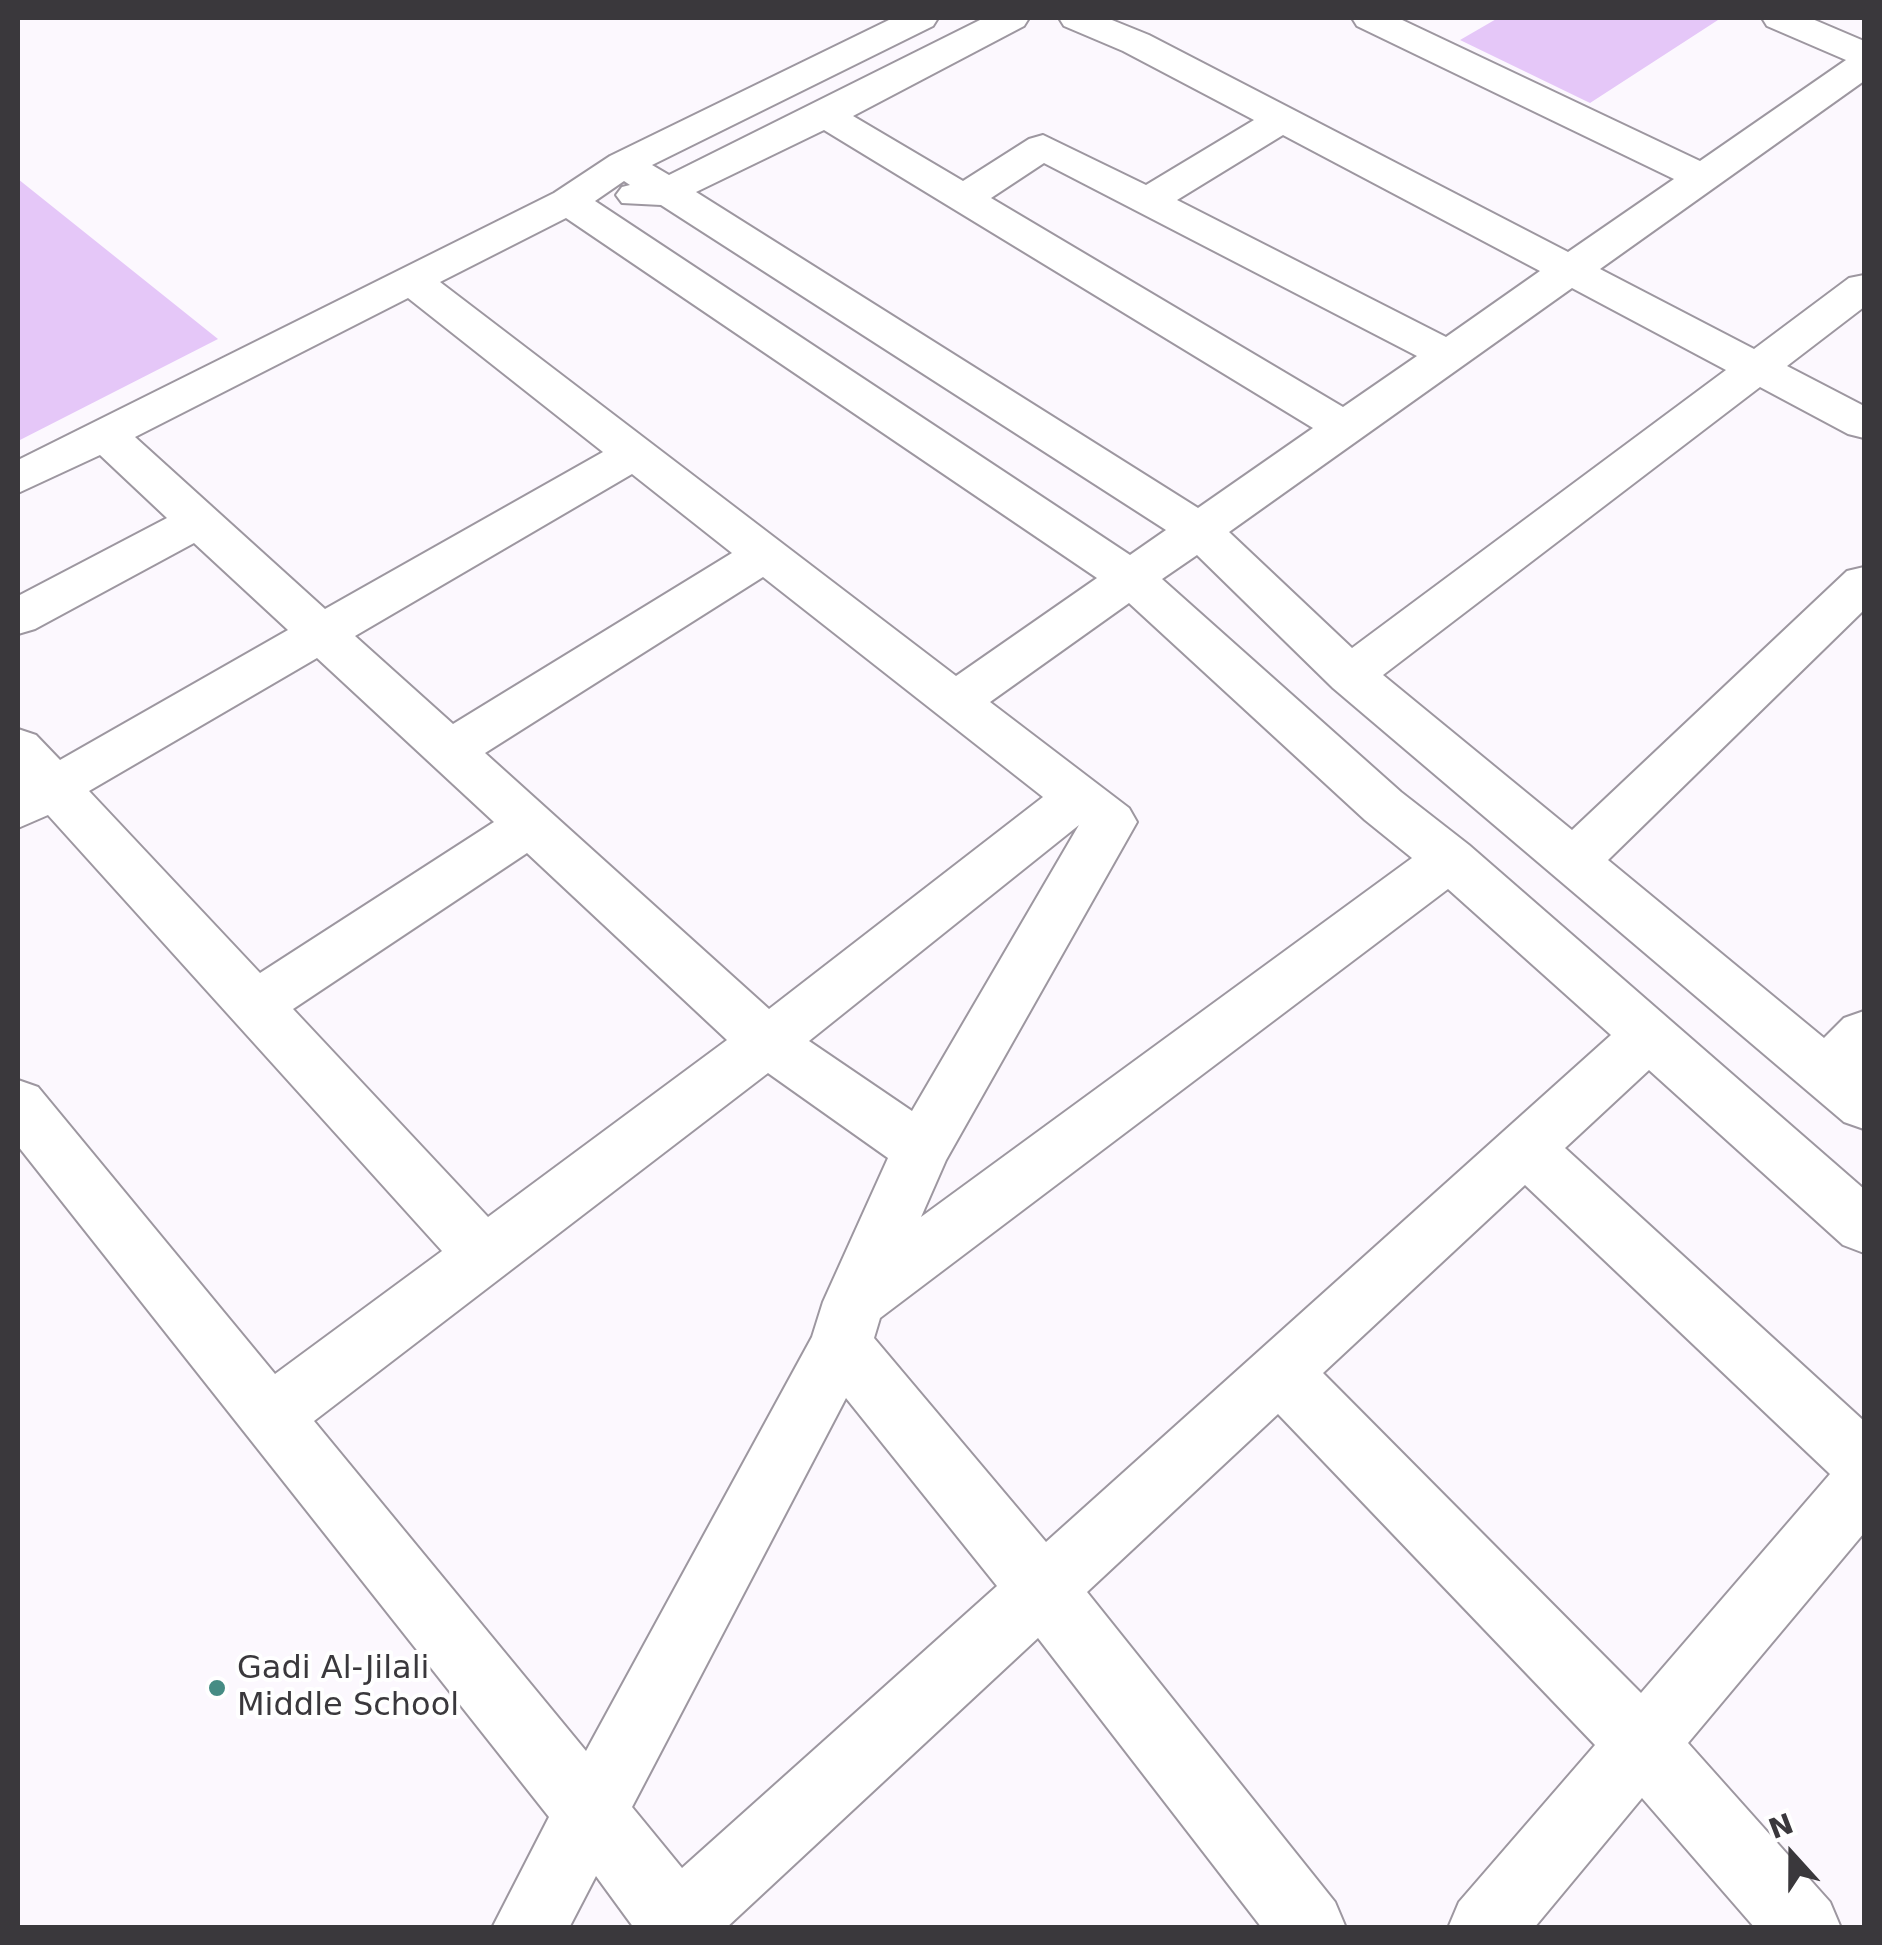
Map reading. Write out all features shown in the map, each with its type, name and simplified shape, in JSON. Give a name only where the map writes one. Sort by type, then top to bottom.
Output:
[{"type":"street","points":[[18,478],[568,202],[624,164],[920,18]]},
{"type":"street","points":[[568,202],[664,193],[825,115],[1010,18]]},
{"type":"street","points":[[1077,18],[1151,34],[1282,119],[1864,424]]},
{"type":"street","points":[[1370,18],[1702,177]]},
{"type":"street","points":[[1412,37],[1445,18]]},
{"type":"street","points":[[1780,18],[1864,54]]},
{"type":"street","points":[[955,701],[1864,64]]},
{"type":"street","points":[[825,115],[1345,428]]},
{"type":"street","points":[[1147,201],[1282,119]]},
{"type":"street","points":[[963,198],[1043,148],[1448,355]]},
{"type":"street","points":[[624,164],[1199,530],[1350,675],[1572,862],[1852,1071]]},
{"type":"street","points":[[568,202],[1131,578],[1383,806],[1450,858],[1864,1226]]},
{"type":"street","points":[[412,280],[1111,822],[921,1149],[847,1323],[529,1928]]},
{"type":"street","points":[[1350,675],[1864,287]]},
{"type":"street","points":[[104,434],[767,1042],[921,1149]]},
{"type":"street","points":[[36,798],[635,454]]},
{"type":"street","points":[[18,617],[198,520]]},
{"type":"street","points":[[450,751],[765,554]]},
{"type":"street","points":[[1572,862],[1864,583]]},
{"type":"street","points":[[18,748],[36,798],[255,1005],[485,1254]]},
{"type":"street","points":[[270,1416],[767,1042],[1079,797]]},
{"type":"street","points":[[255,1005],[530,825]]},
{"type":"street","points":[[847,1323],[1450,858]]},
{"type":"street","points":[[18,1104],[592,1814],[675,1924],[1648,1035]]},
{"type":"street","points":[[1524,1148],[1864,1462]]},
{"type":"street","points":[[847,1323],[1042,1589],[1308,1928]]},
{"type":"street","points":[[1280,1372],[1642,1744],[1804,1928]]},
{"type":"street","points":[[1485,1928],[1864,1484]]},
{"type":"shaded area","points":[[1498,18],[1718,20],[1590,103],[1460,40]]},
{"type":"shaded area","points":[[18,179],[218,339],[18,441]]},
{"type":"place","name":"Gadi Al-Jilali Middle School","points":[[217,1688]]}]
